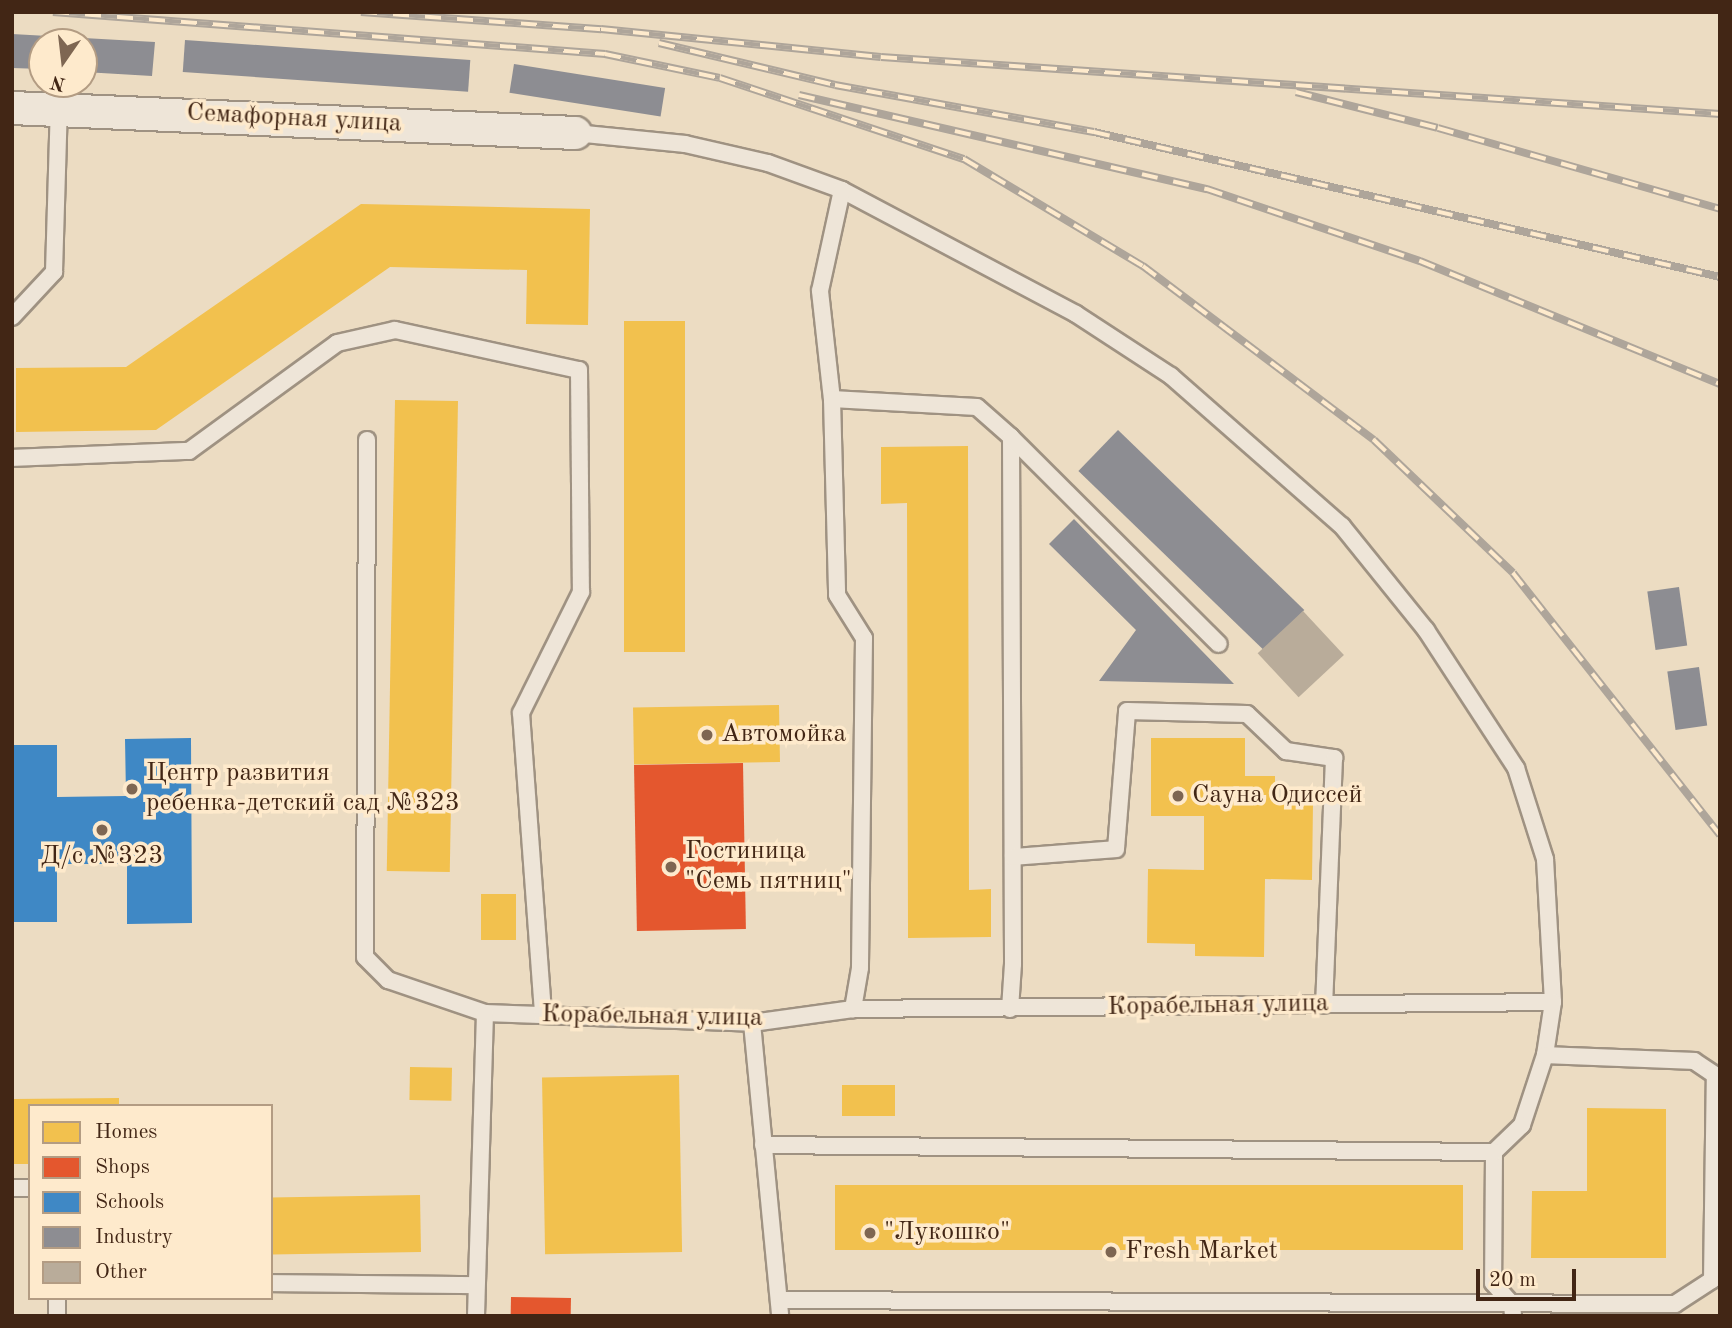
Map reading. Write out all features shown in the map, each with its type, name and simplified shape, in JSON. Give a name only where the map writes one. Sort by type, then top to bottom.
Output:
[{"type":"street","name":"Семафорная улица","points":[[12,108],[575,133]]},
{"type":"lane","points":[[12,317],[54,272],[59,108]]},
{"type":"lane","points":[[575,133],[684,144],[768,163],[842,190],[1076,314],[1171,376],[1342,526],[1426,630],[1516,768],[1545,859],[1553,1002],[1545,1055],[1522,1125],[1494,1152],[763,1145]]},
{"type":"lane","points":[[842,190],[820,291],[832,399],[837,595],[864,638],[860,968],[853,1009]]},
{"type":"lane","points":[[12,458],[189,451],[337,343],[395,330],[579,370],[581,592],[522,713],[543,1014]]},
{"type":"lane","points":[[832,399],[977,407],[1011,437],[1219,644]]},
{"type":"lane","points":[[1010,1009],[1013,857],[1011,437]]},
{"type":"lane","name":"Корабельная улица","points":[[367,440],[365,957],[388,980],[485,1013],[752,1023],[853,1009],[1553,1002]]},
{"type":"lane","points":[[1013,857],[1116,849],[1126,710],[1247,714],[1286,751],[1334,758],[1324,1005]]},
{"type":"lane","points":[[476,1316],[485,1013]]},
{"type":"lane","points":[[752,1023],[779,1308],[1512,1310],[1675,1304],[1712,1279],[1715,1075],[1694,1061],[1545,1055]]},
{"type":"lane","points":[[1494,1152],[1493,1283],[1512,1310]]},
{"type":"lane","points":[[273,1283],[476,1285]]},
{"type":"building: Homes","points":[[361,204],[590,209],[588,325],[526,324],[527,270],[390,267],[156,430],[16,432],[16,368],[126,367]]},
{"type":"building: Homes","points":[[624,321],[685,321],[685,652],[624,652]]},
{"type":"building: Homes","points":[[395,400],[458,401],[450,872],[387,871]]},
{"type":"building: Homes","points":[[968,446],[969,890],[991,889],[991,937],[908,938],[907,503],[881,504],[881,447]]},
{"type":"building: Homes","name":"Автомойка","points":[[779,705],[780,762],[634,765],[633,708]]},
{"type":"building: Homes","points":[[1151,738],[1245,738],[1245,776],[1275,776],[1275,803],[1313,803],[1312,880],[1265,879],[1264,957],[1195,956],[1195,944],[1147,943],[1148,869],[1204,870],[1204,816],[1151,816]]},
{"type":"building: Homes","points":[[481,894],[516,894],[516,940],[481,940]]},
{"type":"building: Homes","points":[[410,1067],[452,1068],[451,1101],[409,1100]]},
{"type":"building: Homes","points":[[679,1075],[682,1252],[545,1254],[542,1077]]},
{"type":"building: Homes","points":[[842,1085],[895,1085],[895,1116],[842,1116]]},
{"type":"building: Homes","points":[[119,1098],[119,1104],[28,1104],[28,1164],[12,1164],[12,1099]]},
{"type":"building: Homes","points":[[1587,1108],[1666,1109],[1666,1258],[1531,1258],[1532,1191],[1587,1191]]},
{"type":"building: Homes","points":[[835,1185],[1463,1185],[1463,1250],[835,1250]]},
{"type":"building: Homes","points":[[420,1195],[421,1252],[273,1255],[273,1198]]},
{"type":"building: Shops","points":[[743,763],[746,929],[637,931],[634,765]]},
{"type":"building: Shops","points":[[511,1297],[571,1298],[571,1316],[511,1316]]},
{"type":"building: Schools","name":"Д/с №323","points":[[191,738],[192,923],[127,924],[127,864],[57,864],[57,922],[12,922],[12,745],[57,745],[57,797],[126,796],[125,739]]},
{"type":"building: Industry","points":[[12,34],[28,35],[28,69],[12,68]]},
{"type":"building: Industry","points":[[98,39],[155,42],[152,76],[98,73]]},
{"type":"building: Industry","points":[[185,40],[470,60],[468,92],[183,72]]},
{"type":"building: Industry","points":[[514,64],[665,88],[661,117],[509,93]]},
{"type":"building: Industry","points":[[1118,430],[1304,610],[1265,651],[1078,471]]},
{"type":"building: Industry","points":[[1074,519],[1234,684],[1099,681],[1136,630],[1049,544]]},
{"type":"building: Industry","points":[[1679,587],[1687,645],[1656,650],[1647,591]]},
{"type":"building: Industry","points":[[1699,667],[1707,725],[1676,730],[1667,671]]},
{"type":"building: Other","points":[[1303,611],[1344,655],[1299,697],[1258,653]]},
{"type":"railway","points":[[53,12],[605,54],[720,78],[964,159],[1143,266],[1374,440],[1513,573],[1720,835]]},
{"type":"railway","points":[[361,12],[601,29],[881,57],[1720,114]]},
{"type":"railway","points":[[659,43],[835,85],[1094,132],[1720,277]]},
{"type":"railway","points":[[1296,92],[1438,128],[1720,209]]},
{"type":"railway","points":[[799,95],[1207,189],[1420,261],[1720,384]]},
{"type":"place","name":"Автомойка","points":[[707,735]]},
{"type":"place","name":"Центр развития ребенка-детский сад №323","points":[[132,789]]},
{"type":"place","name":"Сауна Одиссей","points":[[1178,796]]},
{"type":"place","name":"Д/с №323","points":[[102,830]]},
{"type":"place","name":"Гостиница \"Семь пятниц\"","points":[[671,867]]},
{"type":"place","name":"\"Лукошко\"","points":[[870,1233]]},
{"type":"place","name":"Fresh Market","points":[[1111,1252]]}]
